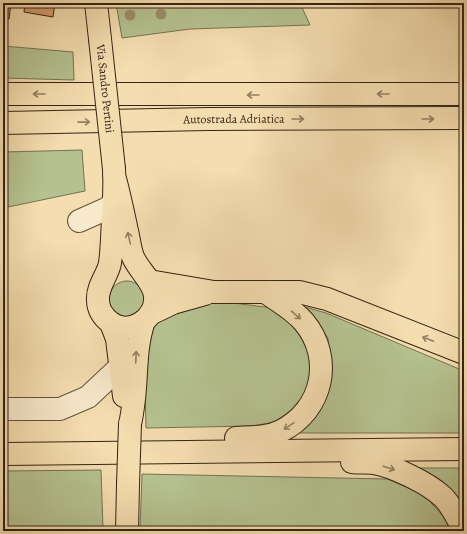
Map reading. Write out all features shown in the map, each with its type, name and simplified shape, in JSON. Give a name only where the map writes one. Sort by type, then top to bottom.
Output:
[{"type":"main road","name":"Via Sandro Pertini","points":[[96,3],[114,172],[114,203],[110,264],[99,290],[98,299],[99,308],[103,316],[111,323],[117,339],[125,401],[130,424]]},
{"type":"main road","name":"Autostrada Adriatica","points":[[3,94],[464,94]]},
{"type":"main road","name":"Autostrada Adriatica","points":[[3,123],[215,119],[464,118]]},
{"type":"main road","name":"Via Sandro Pertini","points":[[114,172],[133,257],[154,289],[155,297],[154,306],[140,333],[137,352],[134,399],[130,424],[127,531]]},
{"type":"main road","points":[[103,282],[109,276],[121,270],[134,270],[146,278],[214,292],[299,292],[327,300],[464,353]]},
{"type":"main road","points":[[111,323],[118,326],[127,327],[136,325],[173,303],[214,292]]},
{"type":"main road","points":[[185,452],[206,440],[262,437],[280,431],[295,422],[307,410],[318,389],[322,374],[317,346],[312,334],[304,322],[295,313],[265,292]]},
{"type":"main road","points":[[3,454],[464,449]]},
{"type":"main road","points":[[254,451],[289,461],[375,463],[399,471],[425,484],[443,497],[457,516],[464,531]]},
{"type":"lane","points":[[3,130],[52,123]]},
{"type":"lane","points":[[112,240],[105,232],[79,221],[102,211],[114,203]]},
{"type":"lane","points":[[3,409],[60,409],[88,397],[120,367]]},
{"type":"lane","points":[[88,397],[111,396],[125,401]]},
{"type":"path","points":[[190,3],[205,3]]},
{"type":"green space","points":[[116,3],[300,3],[310,25],[190,29],[122,38]]},
{"type":"green space","points":[[3,46],[73,52],[74,80],[3,78]]},
{"type":"green space","points":[[82,150],[85,191],[3,208],[3,152]]},
{"type":"green space","points":[[131,281],[140,286],[144,292],[144,306],[140,312],[131,317],[123,317],[114,312],[110,306],[109,295],[114,286],[120,282]]},
{"type":"green space","points":[[218,301],[272,308],[291,316],[311,354],[311,380],[300,404],[275,422],[252,426],[146,428],[144,349],[149,329],[175,308]]},
{"type":"green space","points":[[305,307],[326,313],[464,371],[464,433],[299,433],[322,404],[331,370],[328,338]]},
{"type":"green space","points":[[420,468],[464,468],[464,510],[461,504]]},
{"type":"green space","points":[[101,470],[103,529],[101,531],[3,530],[3,471]]},
{"type":"green space","points":[[142,474],[387,479],[423,494],[443,516],[451,531],[140,531]]},
{"type":"building","points":[[3,3],[11,3],[9,19],[3,19]]},
{"type":"building","points":[[25,3],[55,3],[53,17],[24,12]]}]
